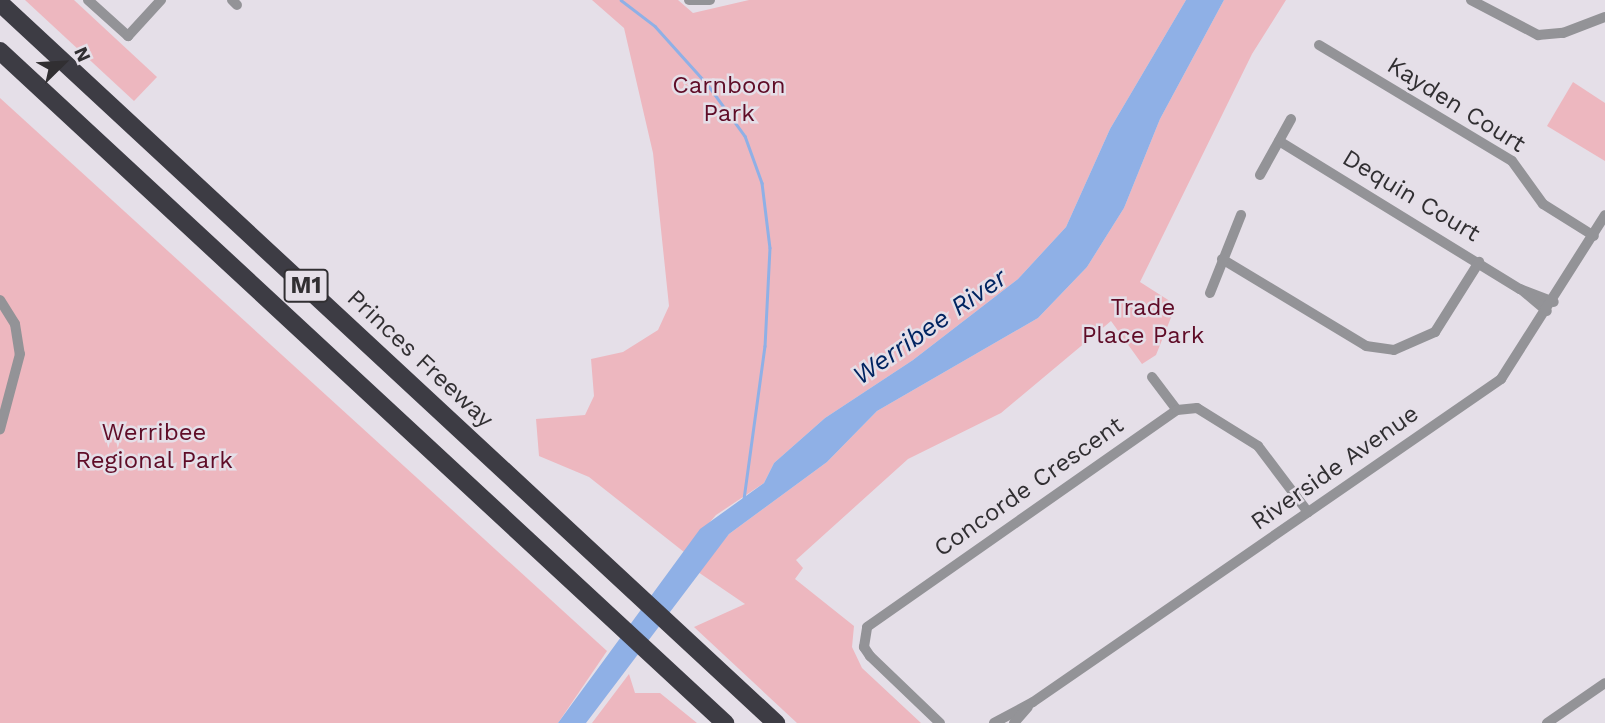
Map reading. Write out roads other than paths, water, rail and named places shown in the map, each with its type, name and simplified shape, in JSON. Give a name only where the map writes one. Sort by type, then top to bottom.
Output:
[{"type":"highway","name":"Princes Freeway","points":[[0,3],[776,723]]},
{"type":"highway","name":"M1","points":[[0,51],[725,723]]},
{"type":"street","points":[[88,0],[128,36],[161,0]]},
{"type":"street","points":[[689,0],[710,0]]},
{"type":"street","points":[[1471,0],[1538,35],[1563,33],[1605,17]]},
{"type":"street","name":"Kayden Court","points":[[1319,45],[1511,161],[1543,204],[1594,236]]},
{"type":"street","points":[[1261,175],[1291,119]]},
{"type":"street","name":"Dequin Court","points":[[1279,141],[1479,262],[1520,289],[1547,312]]},
{"type":"street","points":[[1210,293],[1241,215]]},
{"type":"street","name":"Riverside Avenue","points":[[994,723],[1033,702],[1501,379],[1547,312],[1605,215]]},
{"type":"street","points":[[1222,259],[1366,345],[1394,350],[1435,332],[1479,262]]},
{"type":"street","name":"Dequin Court","points":[[1520,289],[1553,302]]},
{"type":"street","points":[[0,300],[15,324],[20,354],[0,429]]},
{"type":"street","points":[[1152,377],[1177,410],[1197,408],[1258,446],[1308,512]]},
{"type":"street","name":"Concorde Crescent","points":[[940,723],[870,656],[864,647],[867,627],[1177,410]]},
{"type":"street","points":[[1547,723],[1605,683]]},
{"type":"street","name":"Riverside Avenue","points":[[1014,723],[1033,702]]},
{"type":"water","name":"Werribee River","points":[[1186,0],[1224,0],[1160,119],[1124,208],[1087,267],[1038,318],[877,411],[827,462],[729,534],[586,723],[558,723],[700,529],[764,483],[774,463],[825,418],[913,360],[1018,279],[1066,227],[1110,129]]},
{"type":"waterway","points":[[621,0],[655,26],[708,85],[745,136],[762,183],[770,248],[765,346],[744,499]]},
{"type":"park label","name":"Carnboon Park","points":[[729,100]]},
{"type":"park label","name":"Trade Place Park","points":[[1143,322]]},
{"type":"park label","name":"Werribee Regional Park","points":[[154,447]]}]
